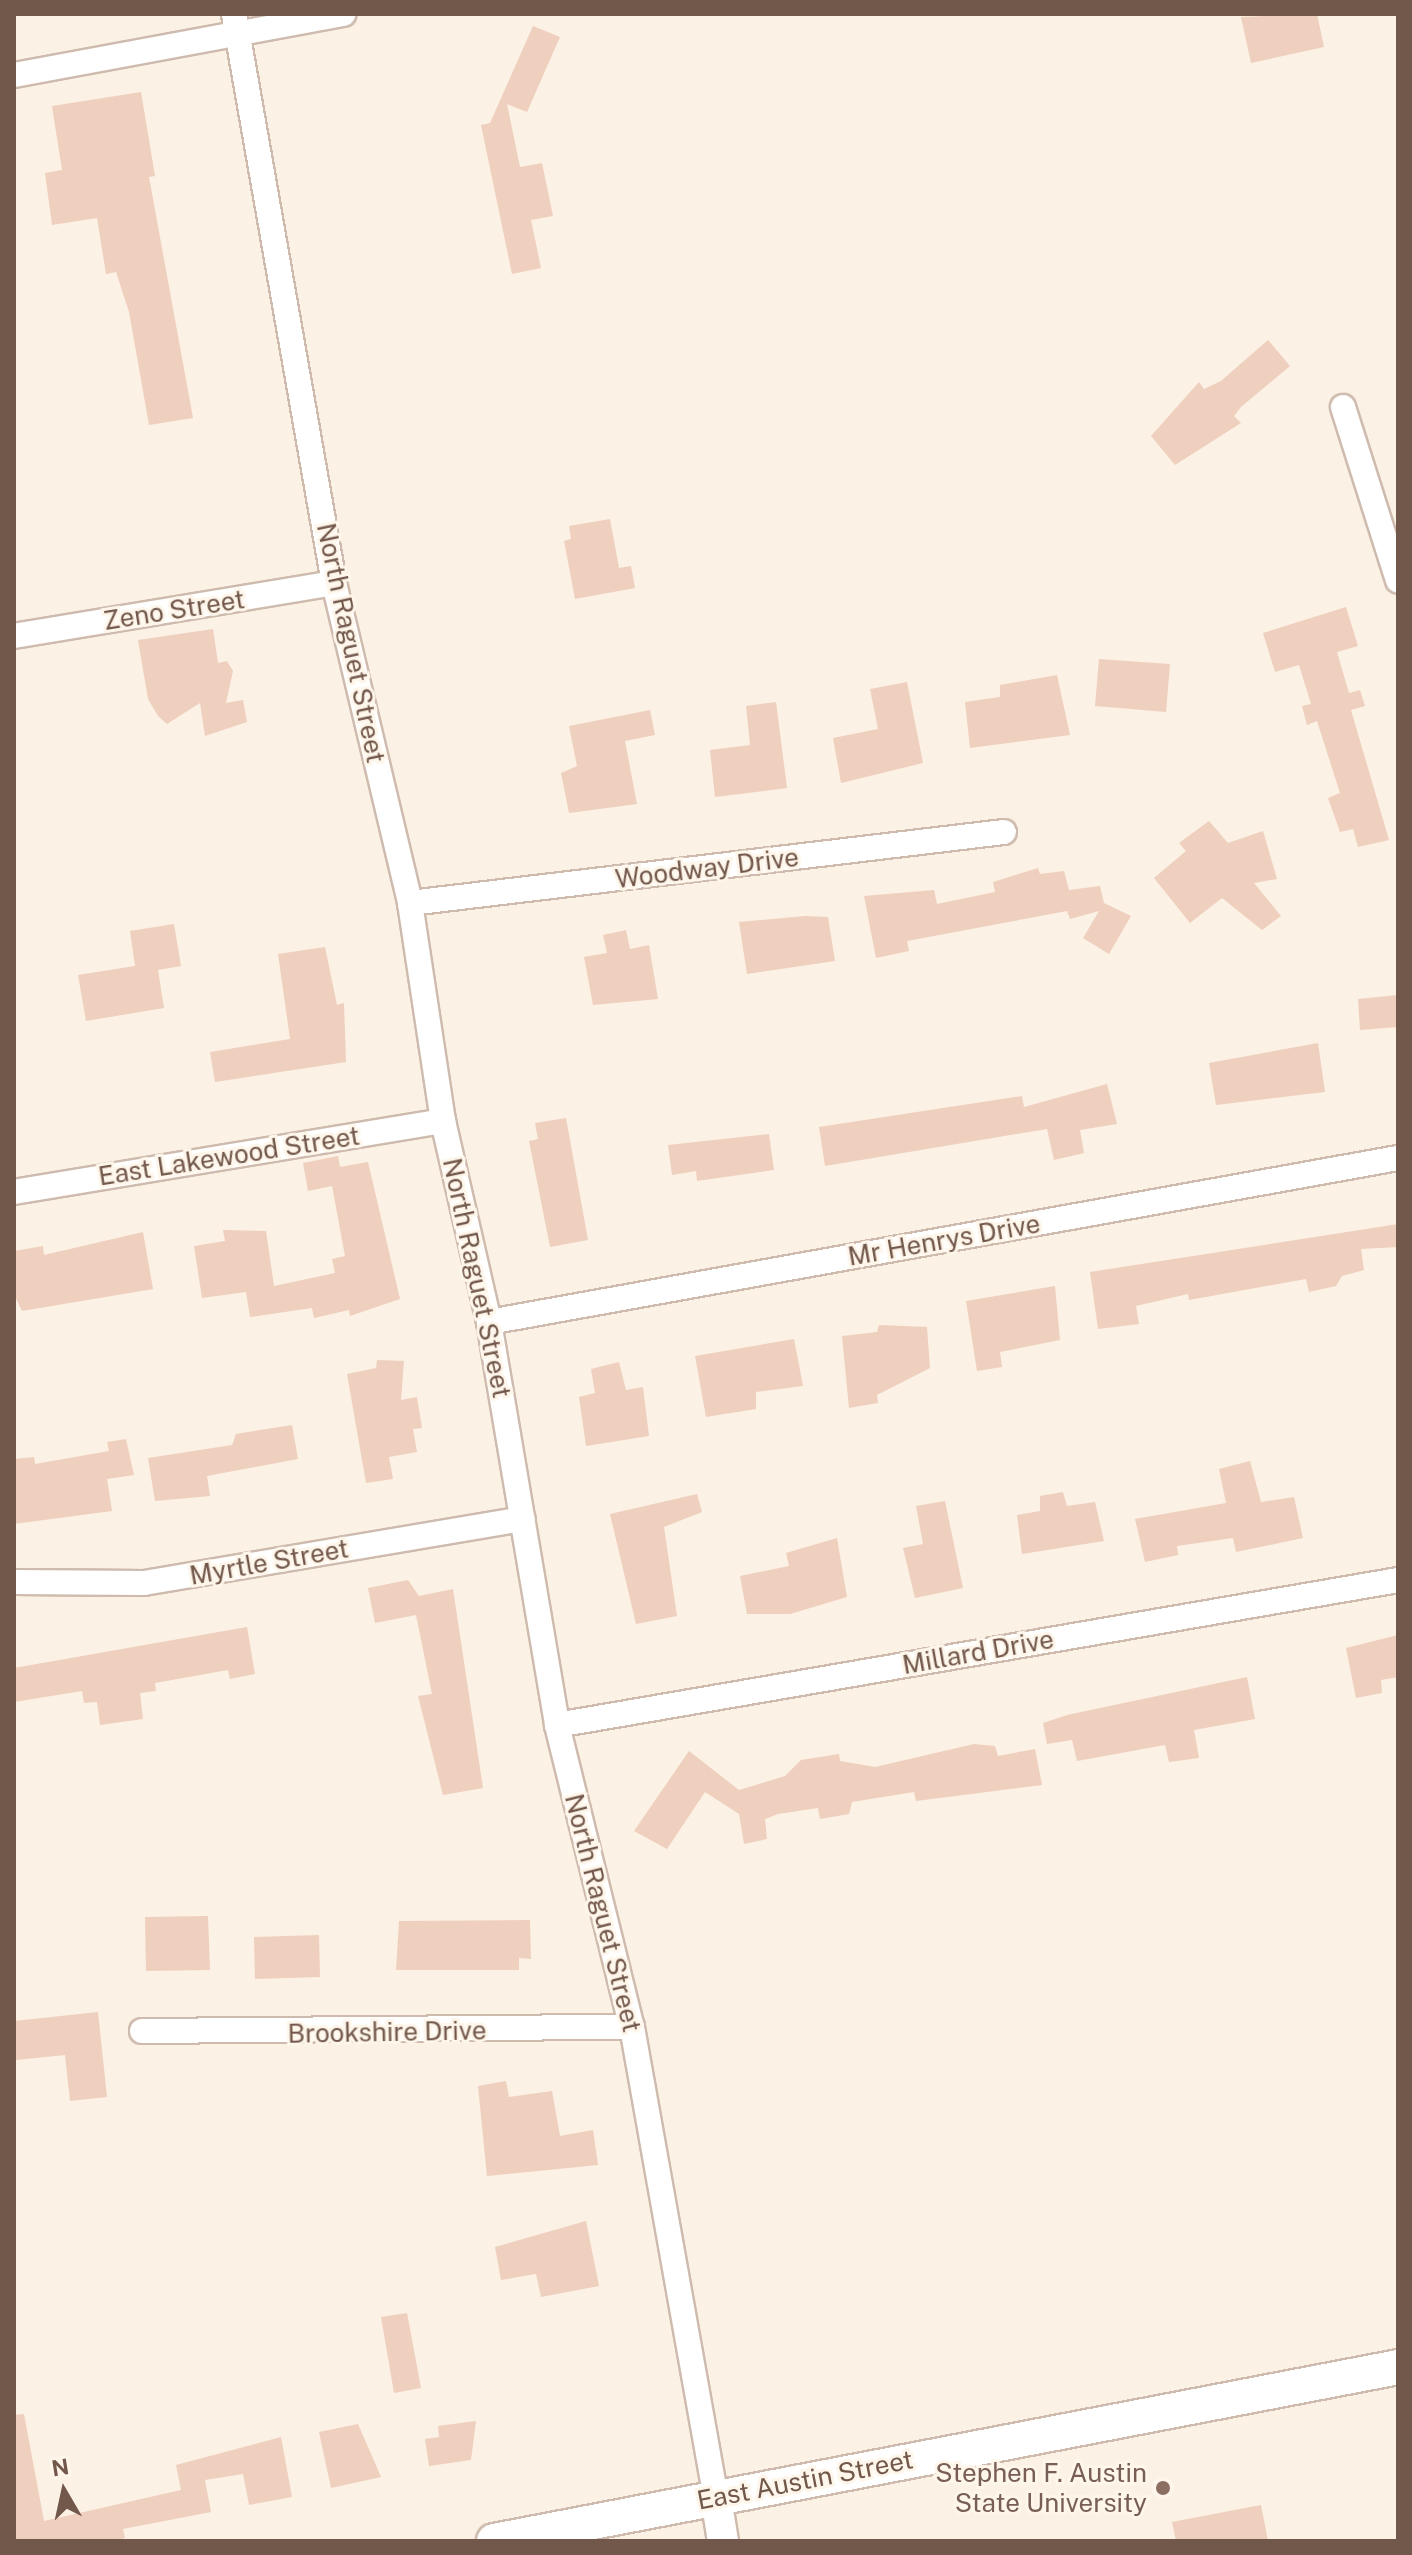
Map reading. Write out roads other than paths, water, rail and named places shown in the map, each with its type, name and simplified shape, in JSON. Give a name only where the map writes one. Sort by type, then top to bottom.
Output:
[{"type":"main road","name":"East Austin Street","points":[[494,2541],[1398,2367]]},
{"type":"street","points":[[14,75],[236,25],[343,14]]},
{"type":"street","name":"North Raguet Street","points":[[236,25],[334,583],[410,903],[443,1121],[489,1322],[557,1725],[632,2027],[723,2541]]},
{"type":"street","points":[[1343,407],[1398,580]]},
{"type":"street","name":"Zeno Street","points":[[14,636],[334,583]]},
{"type":"street","name":"Woodway Drive","points":[[410,903],[1004,832]]},
{"type":"street","name":"East Lakewood Street","points":[[14,1192],[443,1121]]},
{"type":"street","name":"Mr Henrys Drive","points":[[489,1322],[1398,1158]]},
{"type":"street","name":"Myrtle Street","points":[[14,1582],[144,1583],[523,1519]]},
{"type":"street","name":"Millard Drive","points":[[557,1725],[1398,1580]]},
{"type":"street","name":"Brookshire Drive","points":[[142,2031],[632,2027]]},
{"type":"place","name":"Stephen F. Austin State University","points":[[1163,2488]]}]
